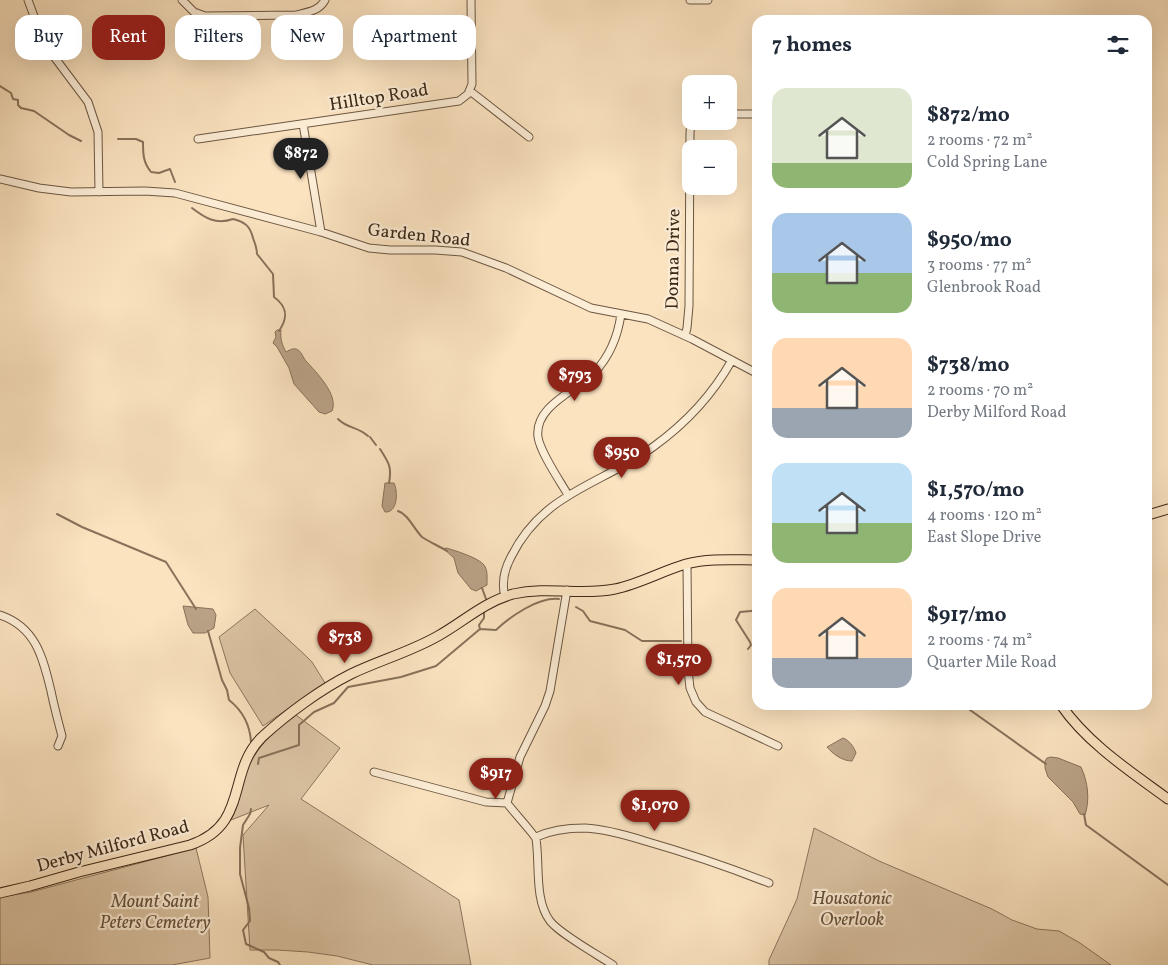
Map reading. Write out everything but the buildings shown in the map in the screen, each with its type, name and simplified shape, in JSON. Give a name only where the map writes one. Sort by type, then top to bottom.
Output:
[{"type":"main road","points":[[1152,514],[1168,509]]},
{"type":"main road","name":"Derby Milford Road","points":[[0,893],[111,863],[190,845],[207,838],[227,818],[234,802],[247,757],[255,745],[268,732],[343,678],[422,644],[446,631],[482,607],[504,597],[541,590],[589,592],[614,590],[687,564],[714,560],[752,560]]},
{"type":"main road","points":[[1064,710],[1077,726],[1100,747],[1168,799]]},
{"type":"street","points":[[28,0],[49,50],[88,102],[98,132],[99,192]]},
{"type":"street","points":[[182,0],[194,12],[205,16],[296,15],[321,7],[325,0]]},
{"type":"street","points":[[471,0],[472,84],[470,91],[529,137]]},
{"type":"street","points":[[690,0],[708,0]]},
{"type":"street","name":"Hilltop Road","points":[[198,139],[456,102],[465,97],[470,91]]},
{"type":"street","points":[[737,114],[752,114]]},
{"type":"street","points":[[302,124],[321,232]]},
{"type":"street","name":"Donna Drive","points":[[685,336],[688,328],[689,306],[690,130]]},
{"type":"street","name":"Garden Road","points":[[0,179],[53,190],[176,193],[321,232],[377,250],[450,250],[471,255],[529,278],[582,305],[601,311],[648,319],[752,371]]},
{"type":"street","points":[[568,495],[541,446],[538,433],[541,418],[553,404],[582,383],[599,366],[614,342],[621,314]]},
{"type":"street","points":[[504,597],[503,575],[521,540],[542,515],[568,495],[629,462],[668,436],[700,404],[718,382],[732,360]]},
{"type":"street","points":[[687,564],[688,670],[690,688],[696,702],[705,712],[778,746]]},
{"type":"street","points":[[506,803],[520,757],[545,706],[550,691],[567,590]]},
{"type":"street","points":[[0,615],[19,624],[40,650],[62,736],[58,746]]},
{"type":"street","points":[[374,772],[486,802],[506,803],[536,836],[541,899],[550,922],[613,965]]},
{"type":"street","points":[[536,836],[576,828],[622,834],[672,848],[769,884]]},
{"type":"green space","points":[[255,609],[312,662],[325,683],[263,726],[230,673],[219,637]]},
{"type":"green space","points":[[296,715],[340,748],[301,799],[459,900],[471,965],[373,965],[337,956],[308,952],[250,950],[243,835],[269,805],[231,820],[244,779],[258,750],[271,735]]},
{"type":"green space","name":"Housatonic Overlook","points":[[814,828],[879,861],[992,909],[1012,920],[1037,929],[1059,931],[1111,965],[769,965],[769,960],[797,899]]},
{"type":"green space","name":"Mount Saint Peters Cemetery","points":[[196,848],[208,897],[210,958],[172,965],[0,965],[0,897],[31,892]]},
{"type":"shaded area","points":[[277,330],[281,330],[283,347],[286,352],[293,349],[299,351],[325,384],[332,398],[332,411],[325,414],[319,412],[294,384],[289,368],[273,343]]},
{"type":"shaded area","points":[[385,483],[394,483],[396,501],[392,509],[385,512],[382,506]]},
{"type":"shaded area","points":[[446,548],[481,562],[486,569],[487,585],[476,591],[471,589],[458,573],[454,558],[444,549]]},
{"type":"shaded area","points":[[183,606],[213,609],[216,615],[214,628],[205,633],[193,633],[188,625]]},
{"type":"shaded area","points":[[843,738],[853,746],[856,753],[852,761],[838,757],[827,747]]},
{"type":"shaded area","points":[[1051,757],[1081,767],[1088,791],[1085,815],[1080,814],[1073,802],[1048,777],[1045,761]]},
{"type":"waterway","points":[[0,86],[11,93],[13,99],[18,100],[18,105],[21,108],[34,111],[81,141]]},
{"type":"waterway","points":[[118,139],[136,139],[143,142],[144,158],[151,172],[159,173],[170,169],[175,182]]},
{"type":"waterway","points":[[192,208],[211,220],[227,221],[233,219],[244,223],[249,228],[257,254],[273,274],[274,297],[284,309],[284,322],[279,331]]},
{"type":"waterway","points":[[338,419],[368,436]]},
{"type":"waterway","points":[[370,437],[376,445]]},
{"type":"waterway","points":[[380,449],[389,465],[389,483]]},
{"type":"waterway","points":[[398,511],[408,518],[422,537],[447,551]]},
{"type":"waterway","points":[[57,514],[82,527],[166,562],[196,609]]},
{"type":"waterway","points":[[482,588],[486,599]]},
{"type":"waterway","points":[[480,629],[496,630],[525,608],[542,601],[559,599]]},
{"type":"waterway","points":[[576,607],[583,611],[590,621],[625,630],[642,641],[681,641]]},
{"type":"waterway","points":[[258,764],[259,758],[299,745],[299,725],[314,712],[334,703],[348,687],[401,677],[436,666],[480,629],[479,625],[484,618],[484,611]]},
{"type":"waterway","points":[[748,649],[751,645],[750,642],[736,620],[740,612],[752,611]]},
{"type":"waterway","points":[[208,631],[229,700],[245,719],[251,742]]},
{"type":"waterway","points":[[970,710],[1046,764]]},
{"type":"waterway","points":[[251,809],[243,825],[240,848],[240,874],[249,908],[250,921],[243,930],[246,944],[264,952],[269,958],[280,965]]},
{"type":"waterway","points":[[1084,814],[1086,825],[1168,885]]}]
